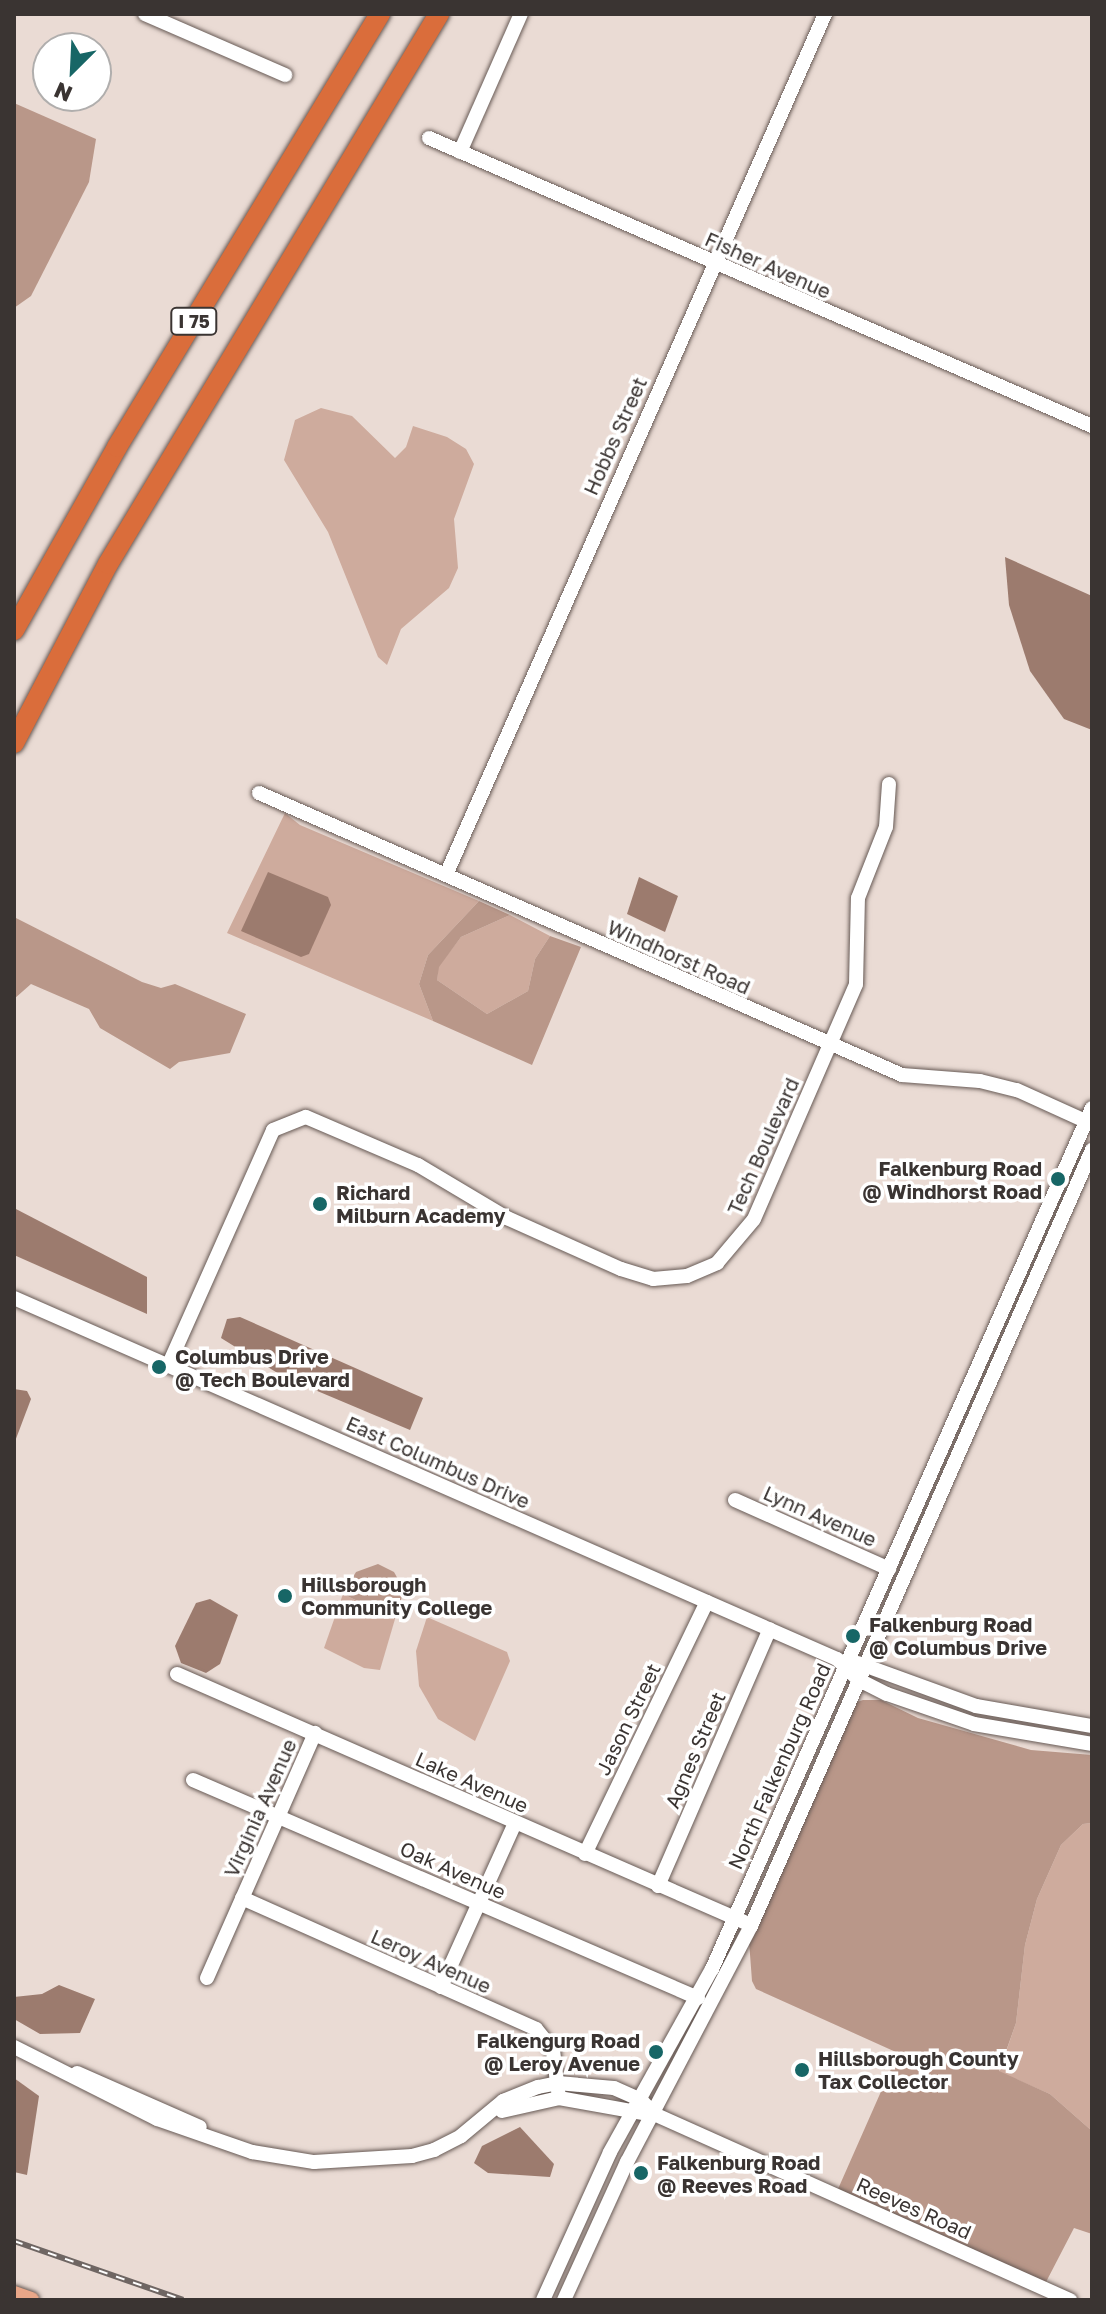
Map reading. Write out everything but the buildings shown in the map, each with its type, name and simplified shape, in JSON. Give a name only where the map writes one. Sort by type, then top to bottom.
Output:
[{"type":"highway","name":"I 75","points":[[14,630],[117,447],[380,14]]},
{"type":"highway","name":"I 75","points":[[14,743],[108,564],[439,14]]},
{"type":"main road","points":[[14,2294],[31,2300]]},
{"type":"street","points":[[145,14],[285,75]]},
{"type":"street","points":[[460,152],[521,14]]},
{"type":"street","name":"Hobbs Street","points":[[446,875],[713,262],[825,14]]},
{"type":"street","name":"Fisher Avenue","points":[[429,138],[1092,426]]},
{"type":"street","name":"Tech Boulevard","points":[[168,1366],[273,1130],[306,1117],[418,1165],[507,1218],[621,1269],[653,1279],[687,1276],[717,1263],[754,1219],[856,984],[858,898],[886,827],[889,784]]},
{"type":"street","name":"Windhorst Road","points":[[259,793],[902,1075],[980,1081],[1017,1090],[1090,1118]]},
{"type":"street","name":"North Falkenburg Road","points":[[543,2300],[637,2106],[698,1998],[1090,1118]]},
{"type":"street","name":"North Falkenburg Road","points":[[564,2300],[654,2114],[751,1926],[1092,1150]]},
{"type":"street","name":"East Columbus Drive","points":[[14,1298],[846,1663],[867,1662],[976,1706],[1092,1726]]},
{"type":"street","name":"Lynn Avenue","points":[[735,1500],[889,1569]]},
{"type":"street","name":"Jason Street","points":[[585,1854],[707,1602]]},
{"type":"street","name":"Agnes Street","points":[[658,1886],[770,1629]]},
{"type":"street","name":"East Columbus Drive","points":[[846,1663],[859,1680]]},
{"type":"street","name":"Lake Avenue","points":[[177,1674],[751,1926]]},
{"type":"street","points":[[859,1680],[974,1724],[1092,1744]]},
{"type":"street","name":"Virginia Avenue","points":[[207,1978],[315,1733]]},
{"type":"street","name":"Oak Avenue","points":[[193,1780],[698,1998]]},
{"type":"street","points":[[441,1987],[515,1823]]},
{"type":"street","name":"Leroy Avenue","points":[[242,1898],[536,2029],[553,2050],[559,2090]]},
{"type":"street","points":[[14,2047],[233,2146],[314,2162],[394,2158],[434,2150],[474,2126],[559,2090],[596,2101],[637,2106],[654,2114]]},
{"type":"street","name":"Reeves Road","points":[[654,2114],[1070,2300]]},
{"type":"shaded area","points":[[14,103],[96,139],[89,182],[31,296],[14,308]]},
{"type":"shaded area","points":[[321,408],[352,416],[395,458],[406,447],[413,426],[447,437],[466,449],[474,464],[454,519],[458,568],[449,588],[401,629],[387,665],[378,657],[328,532],[284,460],[295,420]]},
{"type":"shaded area","points":[[1005,557],[1092,596],[1092,730],[1064,719],[1030,671],[1009,605]]},
{"type":"shaded area","points":[[285,813],[300,825],[479,901],[428,955],[419,984],[433,1021],[227,933]]},
{"type":"shaded area","points":[[268,872],[328,897],[331,905],[309,954],[301,957],[241,931]]},
{"type":"shaded area","points":[[639,877],[678,896],[665,932],[627,914]]},
{"type":"shaded area","points":[[479,901],[510,915],[461,937],[439,967],[437,980],[487,1014],[528,991],[535,959],[550,936],[581,947],[532,1065],[433,1021],[419,984],[428,955]]},
{"type":"shaded area","points":[[510,915],[550,936],[535,959],[528,991],[487,1014],[437,980],[438,967],[461,937]]},
{"type":"shaded area","points":[[14,917],[142,982],[161,988],[175,984],[246,1014],[230,1053],[179,1062],[170,1069],[100,1028],[89,1009],[31,984],[14,999]]},
{"type":"shaded area","points":[[14,1208],[147,1277],[147,1314],[14,1255]]},
{"type":"shaded area","points":[[240,1317],[423,1398],[410,1430],[284,1377],[221,1338],[227,1319]]},
{"type":"shaded area","points":[[14,1389],[27,1391],[31,1399],[14,1444]]},
{"type":"shaded area","points":[[378,1564],[394,1572],[404,1590],[395,1619],[343,1594],[356,1572]]},
{"type":"shaded area","points":[[343,1594],[395,1619],[380,1670],[364,1668],[324,1648]]},
{"type":"shaded area","points":[[210,1599],[238,1615],[220,1664],[206,1673],[181,1663],[175,1646],[196,1603]]},
{"type":"shaded area","points":[[427,1617],[507,1652],[510,1661],[475,1741],[438,1719],[419,1686],[416,1651]]},
{"type":"shaded area","points":[[881,1700],[918,1718],[1031,1750],[1092,1755],[1092,1823],[1083,1824],[1061,1845],[1037,1899],[1025,1945],[1016,2023],[999,2071],[1050,2094],[1092,2131],[1092,2234],[1074,2228],[1046,2282],[838,2189],[898,2053],[756,1989],[752,1981],[749,1941],[854,1703]]},
{"type":"shaded area","points":[[1092,1823],[1092,2131],[1050,2094],[999,2072],[1016,2023],[1025,1945],[1037,1899],[1061,1845],[1083,1824]]},
{"type":"shaded area","points":[[59,1985],[95,1999],[80,2033],[40,2034],[14,2019],[14,1997],[42,1994]]},
{"type":"shaded area","points":[[14,2078],[39,2096],[27,2175],[14,2172]]},
{"type":"shaded area","points":[[520,2127],[554,2164],[550,2177],[488,2173],[474,2163],[482,2146]]},
{"type":"railway","points":[[14,2241],[183,2300]]},
{"type":"place","name":"Falkenburg Road @ Windhorst Road","points":[[1058,1179]]},
{"type":"place","name":"Richard Milburn Academy","points":[[320,1204]]},
{"type":"place","name":"Columbus Drive @ Tech Boulevard","points":[[159,1367]]},
{"type":"place","name":"Hillsborough Community College","points":[[285,1596]]},
{"type":"place","name":"Falkenburg Road @ Columbus Drive","points":[[853,1636]]},
{"type":"place","name":"Falkengurg Road @ Leroy Avenue","points":[[656,2052]]},
{"type":"place","name":"Hillsborough County Tax Collector","points":[[802,2070]]},
{"type":"place","name":"Falkenburg Road @ Reeves Road","points":[[641,2173]]}]
